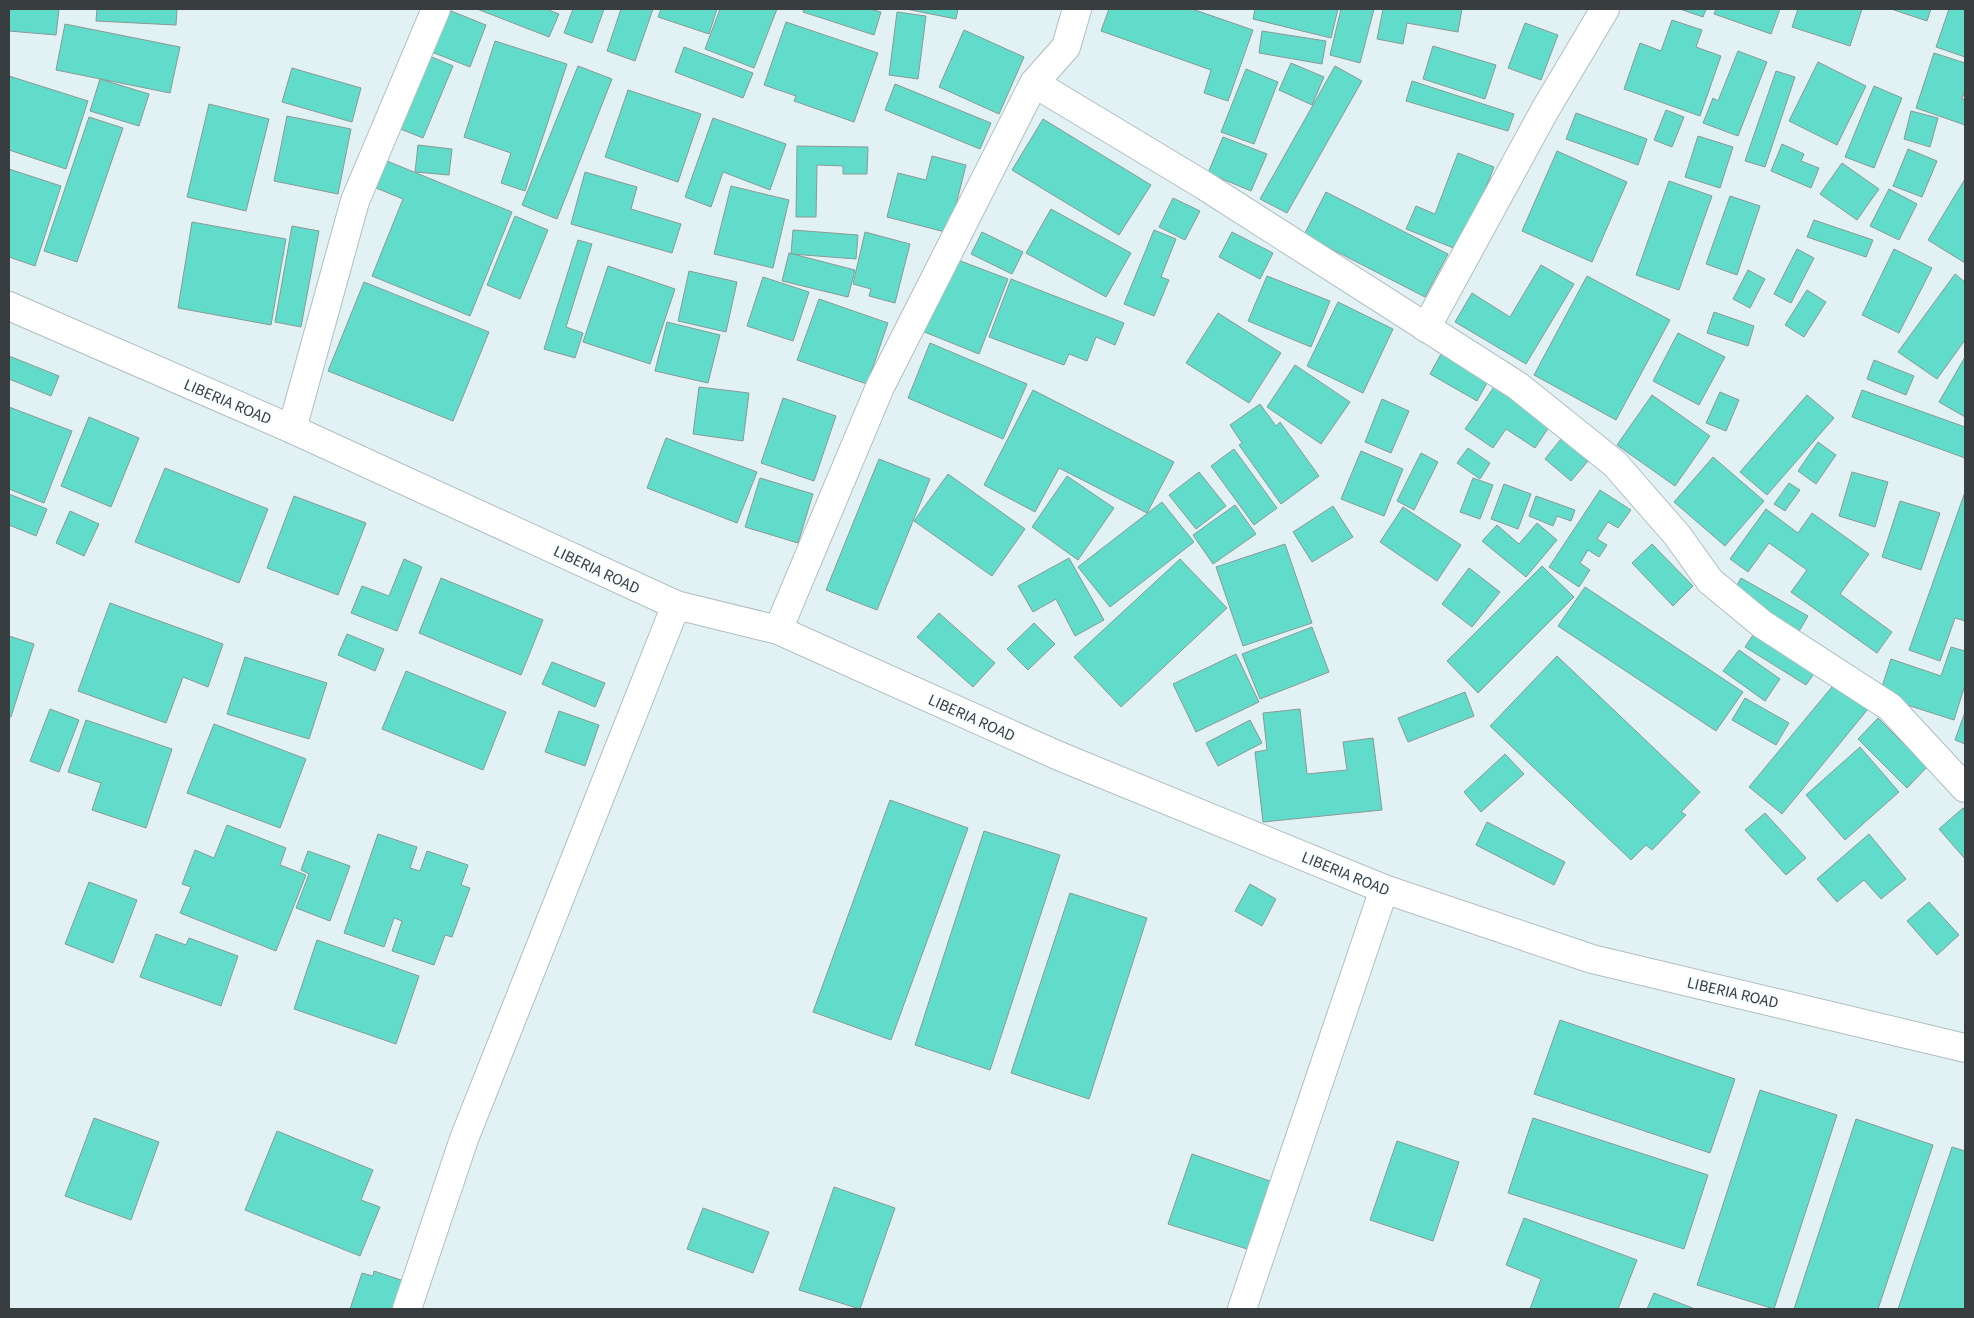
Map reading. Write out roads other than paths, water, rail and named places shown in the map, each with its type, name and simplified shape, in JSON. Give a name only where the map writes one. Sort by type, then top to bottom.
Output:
[{"type":"street","points":[[292,429],[355,202],[436,9]]},
{"type":"street","points":[[778,630],[880,387],[1034,83],[1066,47],[1077,9]]},
{"type":"street","points":[[1426,328],[1545,110],[1605,9]]},
{"type":"street","points":[[1034,83],[1205,186],[1518,386],[1615,464],[1678,535],[1710,581],[1762,624],[1890,707],[1965,788]]},
{"type":"street","name":"LIBERIA ROAD","points":[[9,306],[292,429],[676,605],[778,630],[1059,756],[1384,889],[1592,959],[1965,1048]]},
{"type":"street","points":[[407,1309],[464,1140],[676,605]]},
{"type":"street","points":[[1242,1309],[1384,889]]}]
